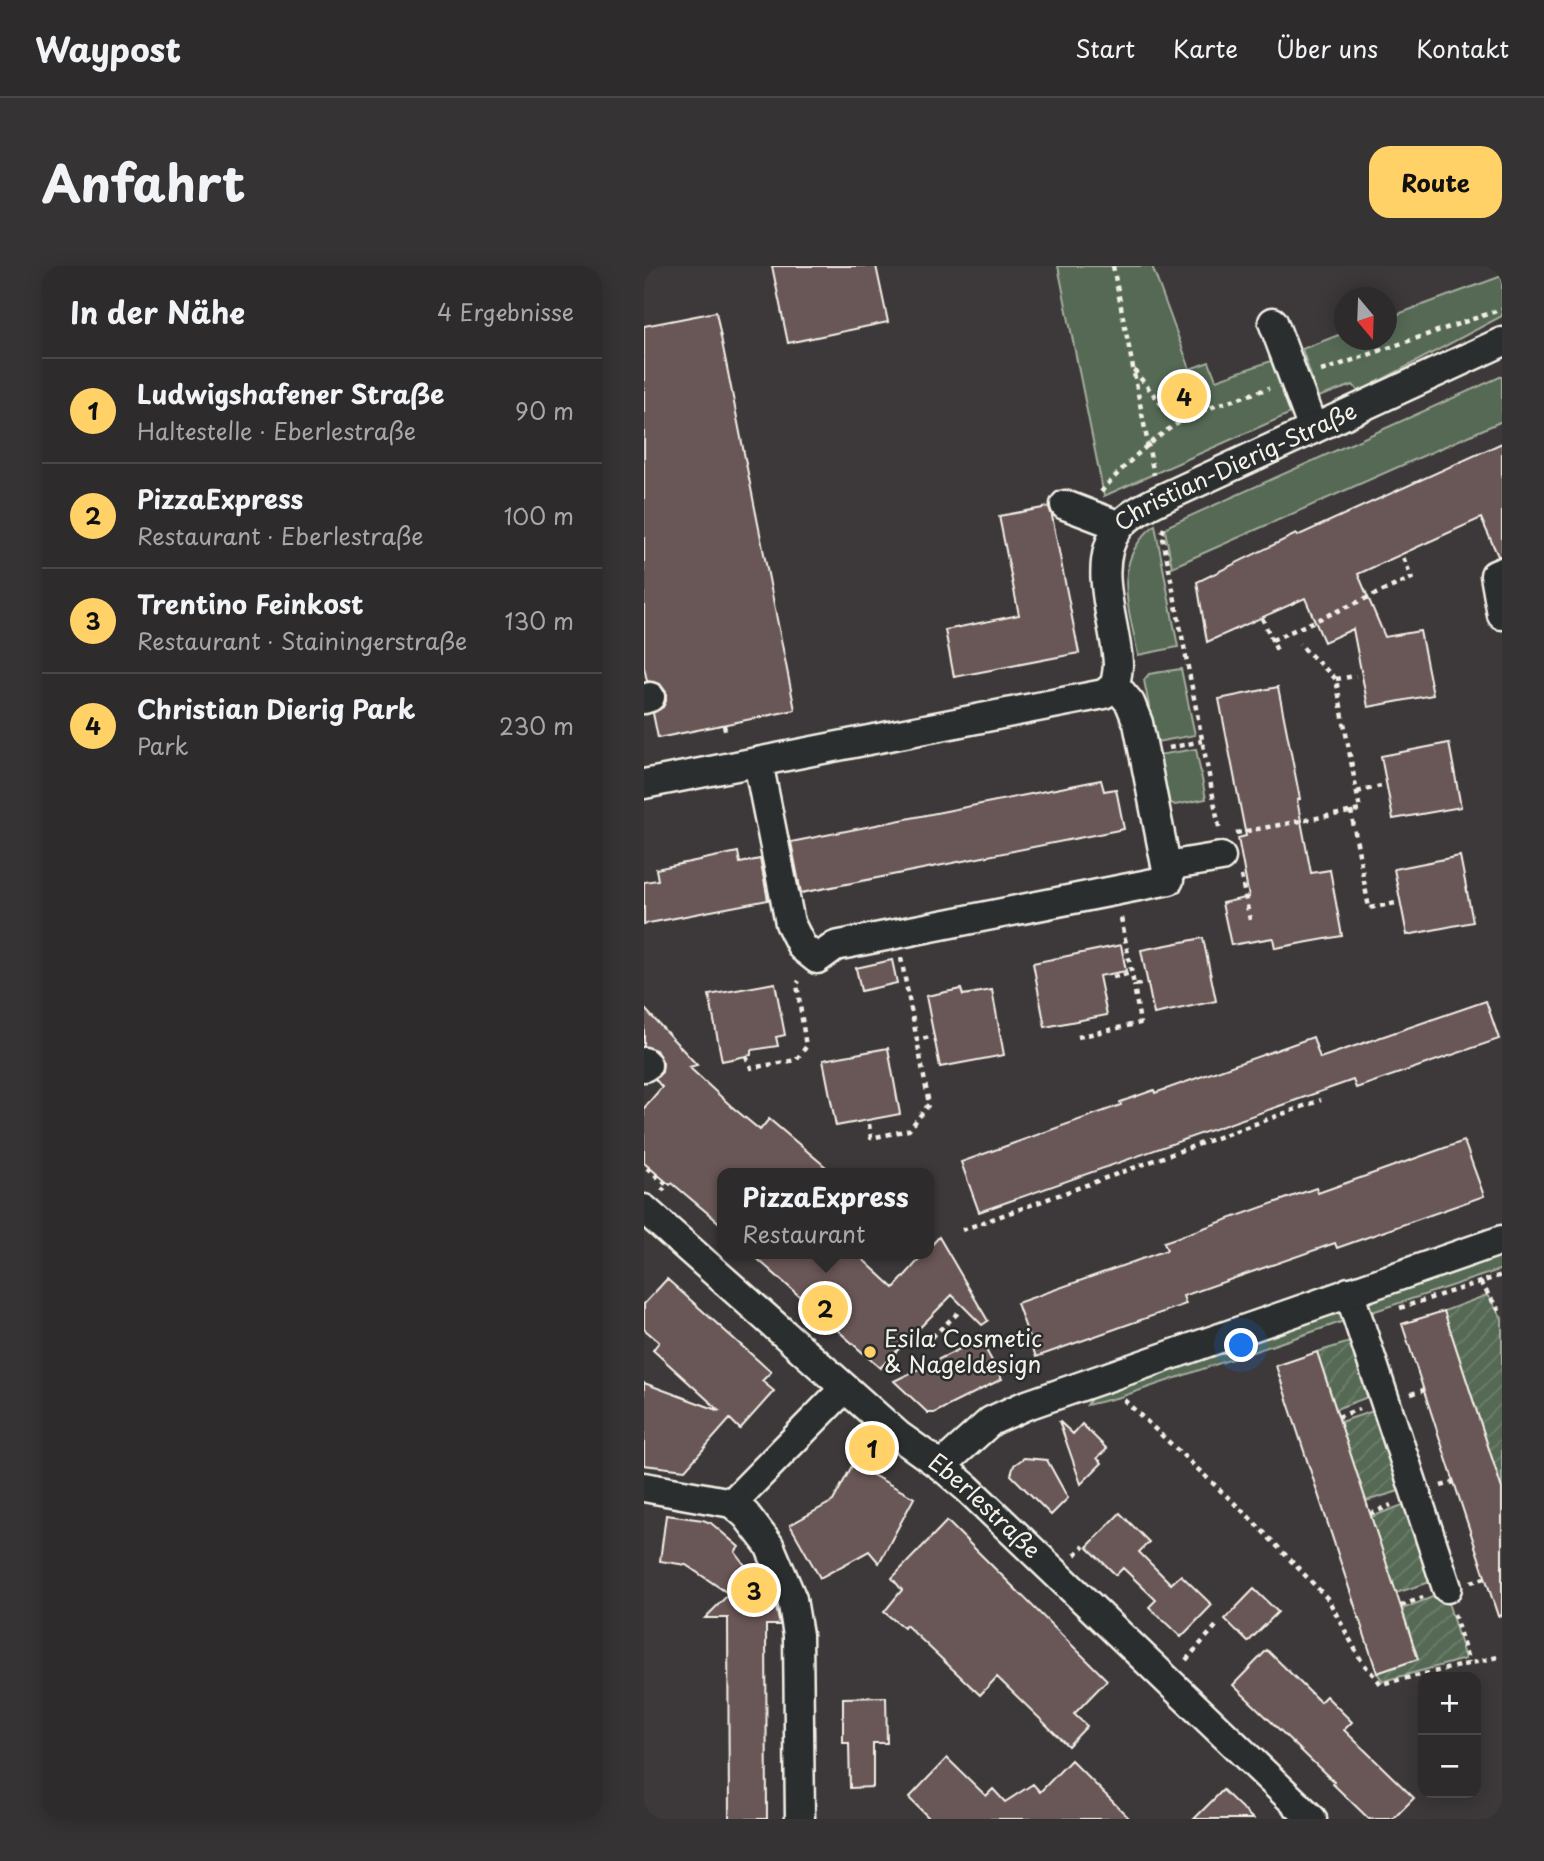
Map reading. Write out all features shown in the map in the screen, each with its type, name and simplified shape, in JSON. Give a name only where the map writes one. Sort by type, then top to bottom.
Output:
[{"type":"street","points":[[1273,322],[1313,429]]},
{"type":"street","name":"Christian-Dierig-Straße","points":[[1115,685],[1118,666],[1105,566],[1111,541],[1120,526],[1138,511],[1164,510],[1313,429],[1502,342]]},
{"type":"street","points":[[1065,505],[1120,526]]},
{"type":"street","points":[[1502,572],[1495,575],[1502,615]]},
{"type":"street","points":[[644,784],[1085,698],[1104,694],[1115,685],[1130,703],[1138,723],[1169,880],[835,946],[817,959],[802,947],[790,923],[758,762]]},
{"type":"street","points":[[1167,866],[1225,842]]},
{"type":"street","points":[[644,1062],[647,1065],[644,1068]]},
{"type":"street","name":"Eberlestraße","points":[[644,1209],[716,1261],[844,1389],[899,1436],[967,1488],[1312,1819]]},
{"type":"street","points":[[941,1466],[991,1421],[1024,1406],[1502,1240]]},
{"type":"street","points":[[1349,1292],[1460,1585]]},
{"type":"street","points":[[732,1503],[844,1389]]},
{"type":"street","points":[[644,1488],[732,1503],[746,1515],[769,1545],[792,1599],[798,1635],[800,1819]]},
{"type":"path","points":[[1113,266],[1164,510],[1162,533],[1225,842],[1360,810],[1336,679],[1299,644]]},
{"type":"path","points":[[1133,369],[1177,424]]},
{"type":"path","points":[[1272,640],[1412,578],[1402,555]]},
{"type":"path","points":[[1262,618],[1278,653]]},
{"type":"path","points":[[1336,679],[1356,676]]},
{"type":"path","points":[[1357,792],[1381,786]]},
{"type":"path","points":[[1351,811],[1369,908],[1396,903]]},
{"type":"path","points":[[1078,1037],[1140,1023],[1116,891]]},
{"type":"path","points":[[869,1124],[871,1138],[909,1130],[929,1104],[897,934]]},
{"type":"path","points":[[746,1056],[751,1068],[796,1060],[806,1047],[797,984],[817,959]]},
{"type":"path","points":[[1113,977],[1132,973]]},
{"type":"path","points":[[1134,985],[1148,983]]},
{"type":"path","points":[[916,1040],[934,1036]]},
{"type":"path","points":[[962,1230],[1321,1100]]},
{"type":"path","points":[[1480,1282],[1502,1315]]},
{"type":"path","points":[[932,1337],[959,1312]]},
{"type":"path","points":[[1124,1400],[1249,1517],[1328,1599],[1362,1662],[1381,1684],[1502,1656]]},
{"type":"path","points":[[1440,1487],[1454,1482]]},
{"type":"path","points":[[1370,1514],[1387,1507]]},
{"type":"path","points":[[1469,1663],[1460,1585],[1485,1578]]},
{"type":"path","points":[[1401,1606],[1420,1598]]},
{"type":"path","points":[[1168,1681],[1218,1624]]},
{"type":"green space","points":[[1058,266],[1152,266],[1190,369],[1209,362],[1216,380],[1271,361],[1291,413],[1104,496]]},
{"type":"green space","points":[[1502,276],[1502,316],[1359,392],[1353,385],[1318,397],[1302,349],[1334,337],[1334,350],[1397,350],[1397,314]]},
{"type":"green space","points":[[1502,376],[1502,421],[1172,567],[1165,530],[1170,525]]},
{"type":"green space","points":[[1155,525],[1178,647],[1138,655],[1128,602],[1127,569],[1141,539]]},
{"type":"green space","points":[[1181,669],[1195,735],[1156,742],[1144,680],[1149,674]]},
{"type":"green space","points":[[1196,749],[1206,799],[1175,805],[1167,801],[1158,755]]},
{"type":"green space","points":[[1502,1251],[1502,1269],[1369,1313],[1364,1299]]},
{"type":"green space","points":[[1487,1295],[1502,1318],[1502,1489],[1444,1311]]},
{"type":"green space","points":[[1340,1308],[1344,1321],[1120,1397],[1087,1405],[1092,1397]]},
{"type":"green space","points":[[1350,1342],[1368,1397],[1336,1409],[1317,1352]]},
{"type":"green space","points":[[1373,1411],[1399,1491],[1366,1501],[1340,1422]]},
{"type":"green space","points":[[1405,1504],[1430,1582],[1396,1593],[1371,1517]]},
{"type":"green space","points":[[1445,1592],[1465,1659],[1383,1681],[1377,1673],[1418,1659],[1402,1609]]},
{"type":"building","points":[[772,266],[876,266],[888,322],[788,343]]},
{"type":"building","points":[[716,312],[795,710],[658,738],[653,713],[663,707],[666,692],[660,684],[647,681],[644,667],[644,326]]},
{"type":"building","points":[[1502,443],[1502,556],[1498,556],[1481,518],[1358,574],[1385,637],[1420,631],[1433,695],[1368,707],[1353,629],[1324,642],[1305,598],[1207,642],[1197,582],[1296,534],[1297,536]]},
{"type":"building","points":[[1049,507],[1079,653],[954,677],[945,630],[1019,615],[999,516]]},
{"type":"building","points":[[1278,687],[1311,873],[1330,870],[1342,936],[1275,948],[1273,938],[1231,945],[1222,903],[1249,897],[1238,838],[1246,836],[1219,699]]},
{"type":"building","points":[[1449,743],[1461,807],[1393,819],[1381,756]]},
{"type":"building","points":[[1101,780],[1104,791],[1116,789],[1124,829],[801,893],[791,842]]},
{"type":"building","points":[[738,852],[740,863],[760,859],[768,900],[644,924],[644,882],[658,880],[656,869]]},
{"type":"building","points":[[1460,856],[1473,922],[1407,935],[1394,869]]},
{"type":"building","points":[[1203,938],[1216,1001],[1154,1014],[1141,950]]},
{"type":"building","points":[[1121,945],[1126,971],[1099,976],[1107,1015],[1045,1027],[1033,963]]},
{"type":"building","points":[[892,960],[897,983],[861,991],[856,968]]},
{"type":"building","points":[[775,983],[785,1035],[776,1037],[778,1046],[751,1050],[751,1055],[722,1061],[709,995]]},
{"type":"building","points":[[961,989],[963,995],[992,990],[1004,1055],[940,1067],[926,996]]},
{"type":"building","points":[[1486,1001],[1499,1039],[1356,1088],[1353,1080],[979,1212],[961,1162],[1121,1105],[1120,1102],[1154,1090],[1155,1093],[1313,1037],[1320,1058]]},
{"type":"building","points":[[644,1008],[697,1065],[689,1067],[731,1106],[760,1130],[769,1119],[827,1168],[717,1168],[717,1221],[644,1163],[644,1108],[662,1087],[655,1079],[662,1072],[663,1063],[656,1050],[644,1046]]},
{"type":"building","points":[[888,1048],[900,1114],[836,1126],[823,1060]]},
{"type":"building","points":[[1464,1141],[1484,1196],[1337,1248],[1335,1243],[1183,1296],[1186,1304],[1036,1357],[1017,1303],[1167,1250],[1164,1242],[1316,1188],[1318,1193]]},
{"type":"building","points":[[939,1237],[988,1321],[982,1325],[952,1295],[880,1368],[758,1259],[862,1259],[894,1288],[920,1259],[934,1259],[934,1242]]},
{"type":"building","points":[[667,1279],[771,1372],[762,1381],[774,1391],[740,1429],[730,1419],[685,1470],[644,1465],[644,1383],[720,1411],[653,1350],[659,1342],[644,1329],[644,1304]]},
{"type":"building","points":[[1444,1311],[1502,1489],[1502,1615],[1498,1616],[1402,1324]]},
{"type":"building","points":[[980,1339],[1002,1379],[934,1413],[928,1413],[894,1381]]},
{"type":"building","points":[[1317,1352],[1418,1659],[1377,1673],[1276,1366]]},
{"type":"building","points":[[1059,1421],[1073,1434],[1082,1424],[1107,1449],[1097,1458],[1102,1463],[1081,1484]]},
{"type":"building","points":[[1024,1458],[1047,1460],[1068,1498],[1051,1515],[1011,1475],[1014,1465]]},
{"type":"building","points":[[853,1464],[914,1498],[879,1563],[869,1551],[820,1578],[790,1525],[833,1501]]},
{"type":"building","points":[[1120,1513],[1149,1542],[1139,1552],[1171,1584],[1181,1575],[1212,1605],[1181,1637],[1149,1607],[1156,1600],[1123,1568],[1116,1575],[1087,1547]]},
{"type":"building","points":[[666,1515],[711,1523],[739,1547],[735,1552],[764,1590],[770,1589],[774,1599],[780,1625],[766,1625],[767,1819],[729,1819],[728,1618],[705,1618],[729,1594],[686,1565],[660,1561]]},
{"type":"building","points":[[947,1521],[1107,1680],[1074,1714],[1087,1726],[1068,1746],[997,1677],[980,1695],[906,1625],[904,1628],[884,1612],[902,1590],[892,1578]]},
{"type":"building","points":[[1254,1589],[1278,1612],[1248,1642],[1225,1619]]},
{"type":"building","points":[[1267,1650],[1320,1702],[1326,1696],[1352,1722],[1344,1730],[1414,1798],[1393,1819],[1369,1819],[1233,1685]]},
{"type":"building","points":[[886,1697],[887,1743],[873,1743],[873,1787],[850,1788],[849,1743],[843,1743],[843,1698]]},
{"type":"building","points":[[947,1758],[986,1796],[993,1789],[1005,1802],[1033,1784],[1040,1792],[1071,1760],[1130,1819],[930,1819],[909,1798]]},
{"type":"building","points":[[1223,1790],[1253,1819],[1194,1819]]},
{"type":"place","name":"Christian Dierig Park","points":[[1184,396]]},
{"type":"place","name":"PizzaExpress","points":[[825,1308]]},
{"type":"place","name":"Esila Cosmetic & Nageldesign","points":[[870,1352]]},
{"type":"place","name":"Ludwigshafener Straße","points":[[872,1448]]},
{"type":"place","name":"Trentino Feinkost","points":[[754,1590]]}]
